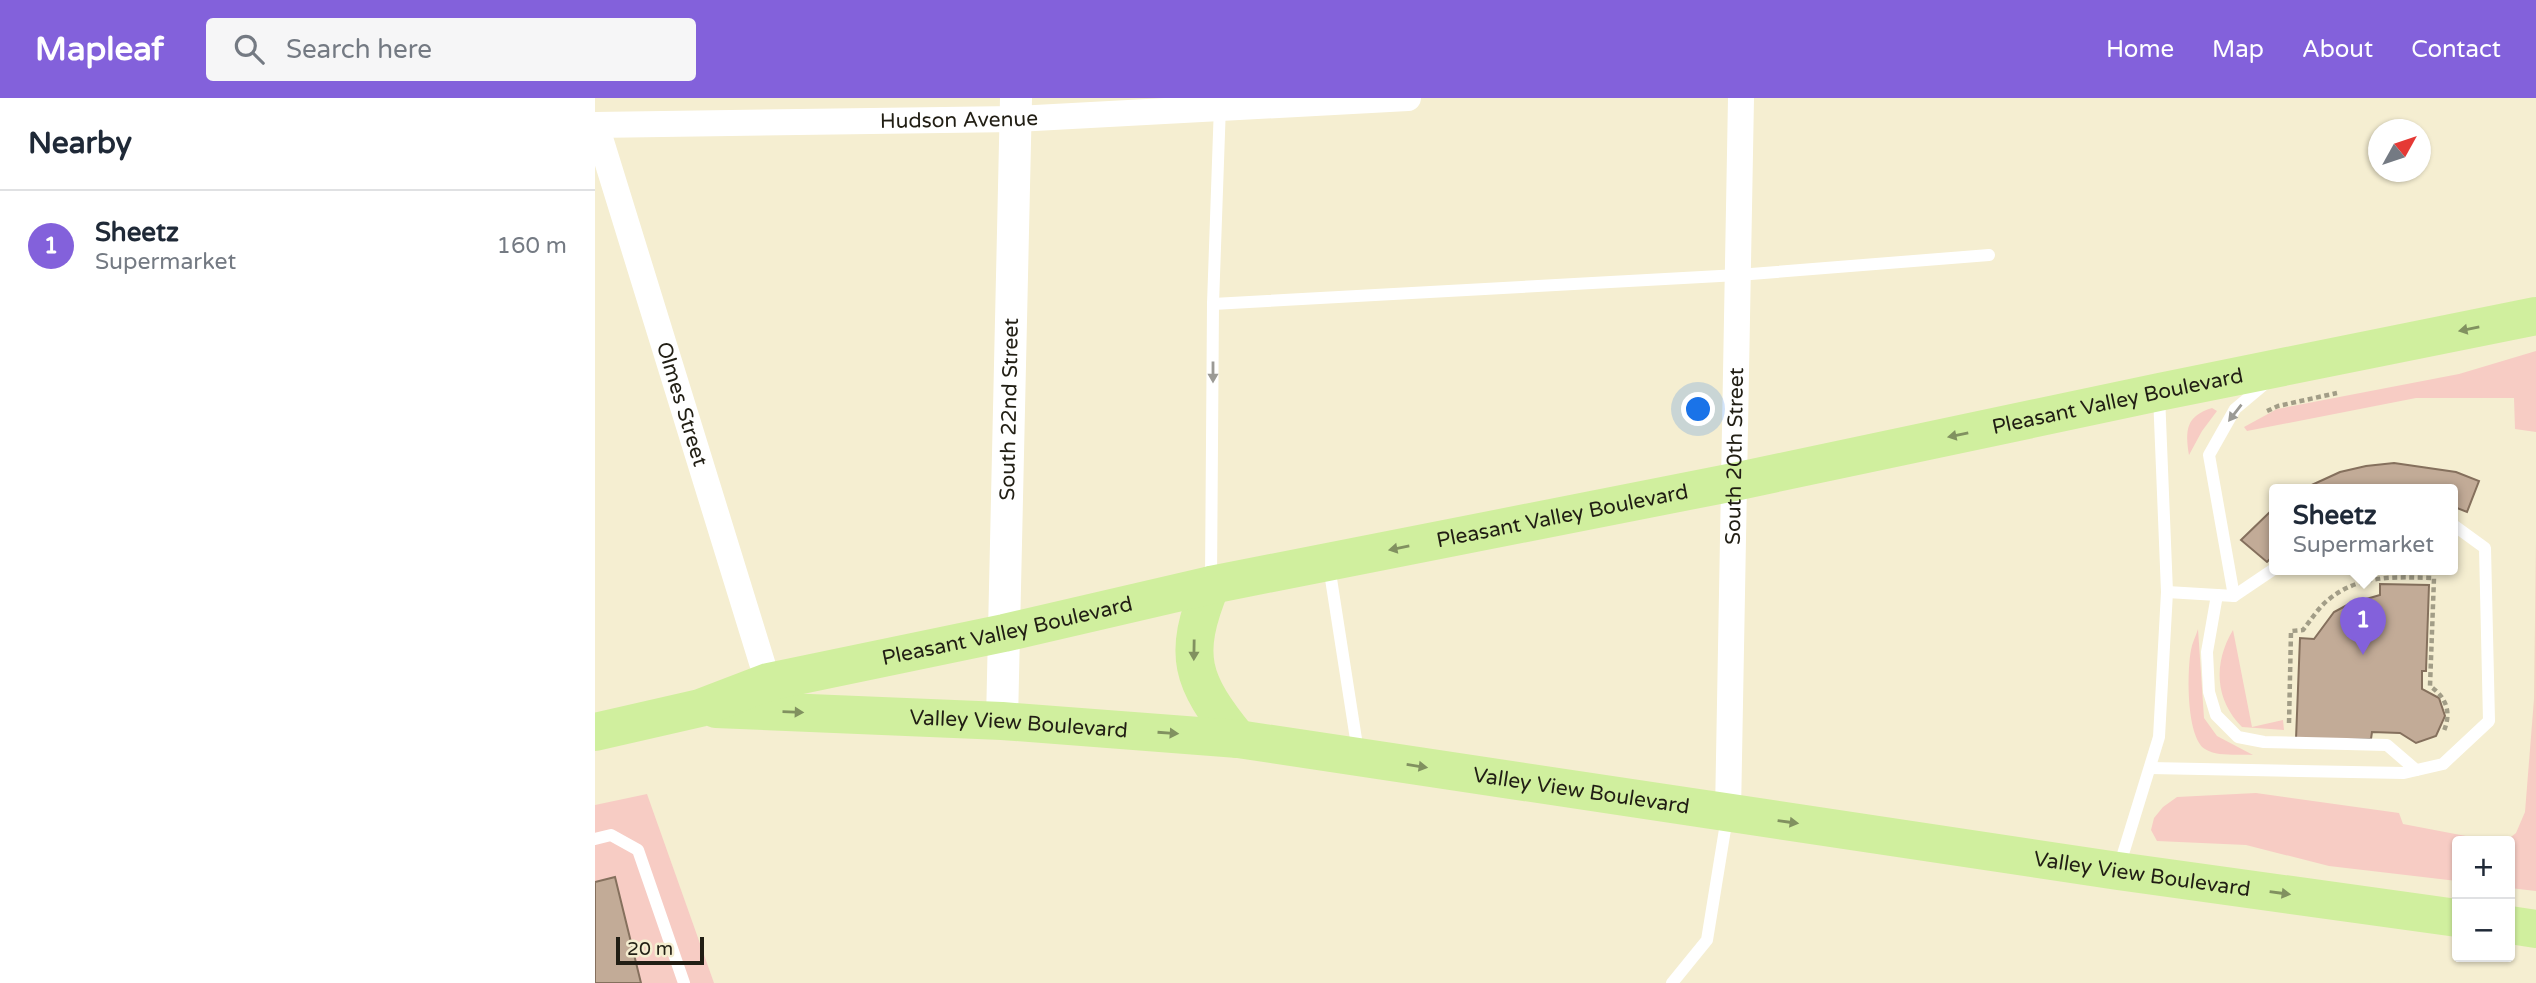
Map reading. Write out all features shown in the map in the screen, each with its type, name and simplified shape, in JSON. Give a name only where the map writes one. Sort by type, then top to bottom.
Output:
[{"type":"main road","name":"Pleasant Valley Boulevard","points":[[595,733],[700,708],[768,682],[1004,633],[1211,585],[1734,482],[2536,316]]},
{"type":"main road","points":[[1211,585],[1195,635],[1194,660],[1201,684],[1215,710],[1238,738]]},
{"type":"main road","name":"Valley View Boulevard","points":[[700,708],[1002,721],[1238,738],[2118,871],[2452,917]]},
{"type":"main road","points":[[2515,926],[2536,929]]},
{"type":"street","name":"Hudson Avenue","points":[[596,125],[1220,102],[1408,98]]},
{"type":"street","name":"South 20th Street","points":[[1728,813],[1741,98]]},
{"type":"street","name":"South 22nd Street","points":[[1002,721],[1016,109]]},
{"type":"street","name":"Olmes Street","points":[[596,125],[768,682]]},
{"type":"lane","points":[[1211,585],[1213,304],[1220,102]]},
{"type":"lane","points":[[1213,304],[1738,275],[1989,256]]},
{"type":"lane","points":[[2234,596],[2209,455],[2235,410],[2285,366]]},
{"type":"lane","points":[[2118,871],[2159,737],[2167,592],[2159,392]]},
{"type":"lane","points":[[2150,768],[2404,773],[2444,764],[2489,721],[2485,548],[2458,528]]},
{"type":"lane","points":[[1329,562],[1359,757]]},
{"type":"lane","points":[[2167,592],[2234,596],[2269,572]]},
{"type":"lane","points":[[2217,595],[2207,652],[2209,692],[2215,715],[2238,737],[2264,742],[2386,746],[2416,770]]},
{"type":"lane","points":[[1672,983],[1707,940],[1728,813]]},
{"type":"lane","points":[[595,839],[611,835],[638,850],[684,983]]},
{"type":"path","points":[[2289,727],[2291,631],[2303,630],[2326,601],[2350,585],[2380,577],[2434,578],[2430,686],[2442,694],[2447,706],[2448,720],[2437,741]]},
{"type":"shaded area","points":[[2536,351],[2536,432],[2515,429],[2514,398],[2416,398],[2247,431],[2244,427],[2277,409],[2459,374]]},
{"type":"shaded area","points":[[2212,408],[2217,411],[2189,455],[2189,425],[2197,415]]},
{"type":"shaded area","points":[[2536,541],[2536,891],[2515,889],[2515,836],[2512,836],[2525,812],[2534,699]]},
{"type":"shaded area","points":[[2198,629],[2204,718],[2217,736],[2253,755],[2210,752],[2199,742],[2194,731],[2189,702],[2189,672],[2191,650]]},
{"type":"shaded area","points":[[2233,630],[2252,727],[2283,720],[2284,730],[2242,727],[2226,705],[2220,668],[2222,655]]},
{"type":"shaded area","points":[[2256,793],[2399,813],[2403,824],[2466,836],[2452,836],[2452,880],[2329,866],[2246,845],[2157,841],[2151,830],[2154,818],[2177,797]]},
{"type":"shaded area","points":[[647,794],[714,983],[595,983],[595,805]]},
{"type":"building","points":[[2394,463],[2456,472],[2479,481],[2467,512],[2458,508],[2458,484],[2314,484],[2340,472]]},
{"type":"building","points":[[2269,513],[2267,562],[2241,540]]},
{"type":"building","points":[[2380,584],[2429,585],[2426,671],[2422,671],[2422,689],[2439,698],[2445,716],[2436,736],[2416,743],[2400,733],[2372,732],[2371,739],[2296,739],[2300,638],[2314,639],[2334,612],[2349,604],[2380,595]]},
{"type":"building","points":[[615,877],[641,983],[595,983],[595,882]]},
{"type":"place","name":"Sheetz","points":[[2363,655]]}]
